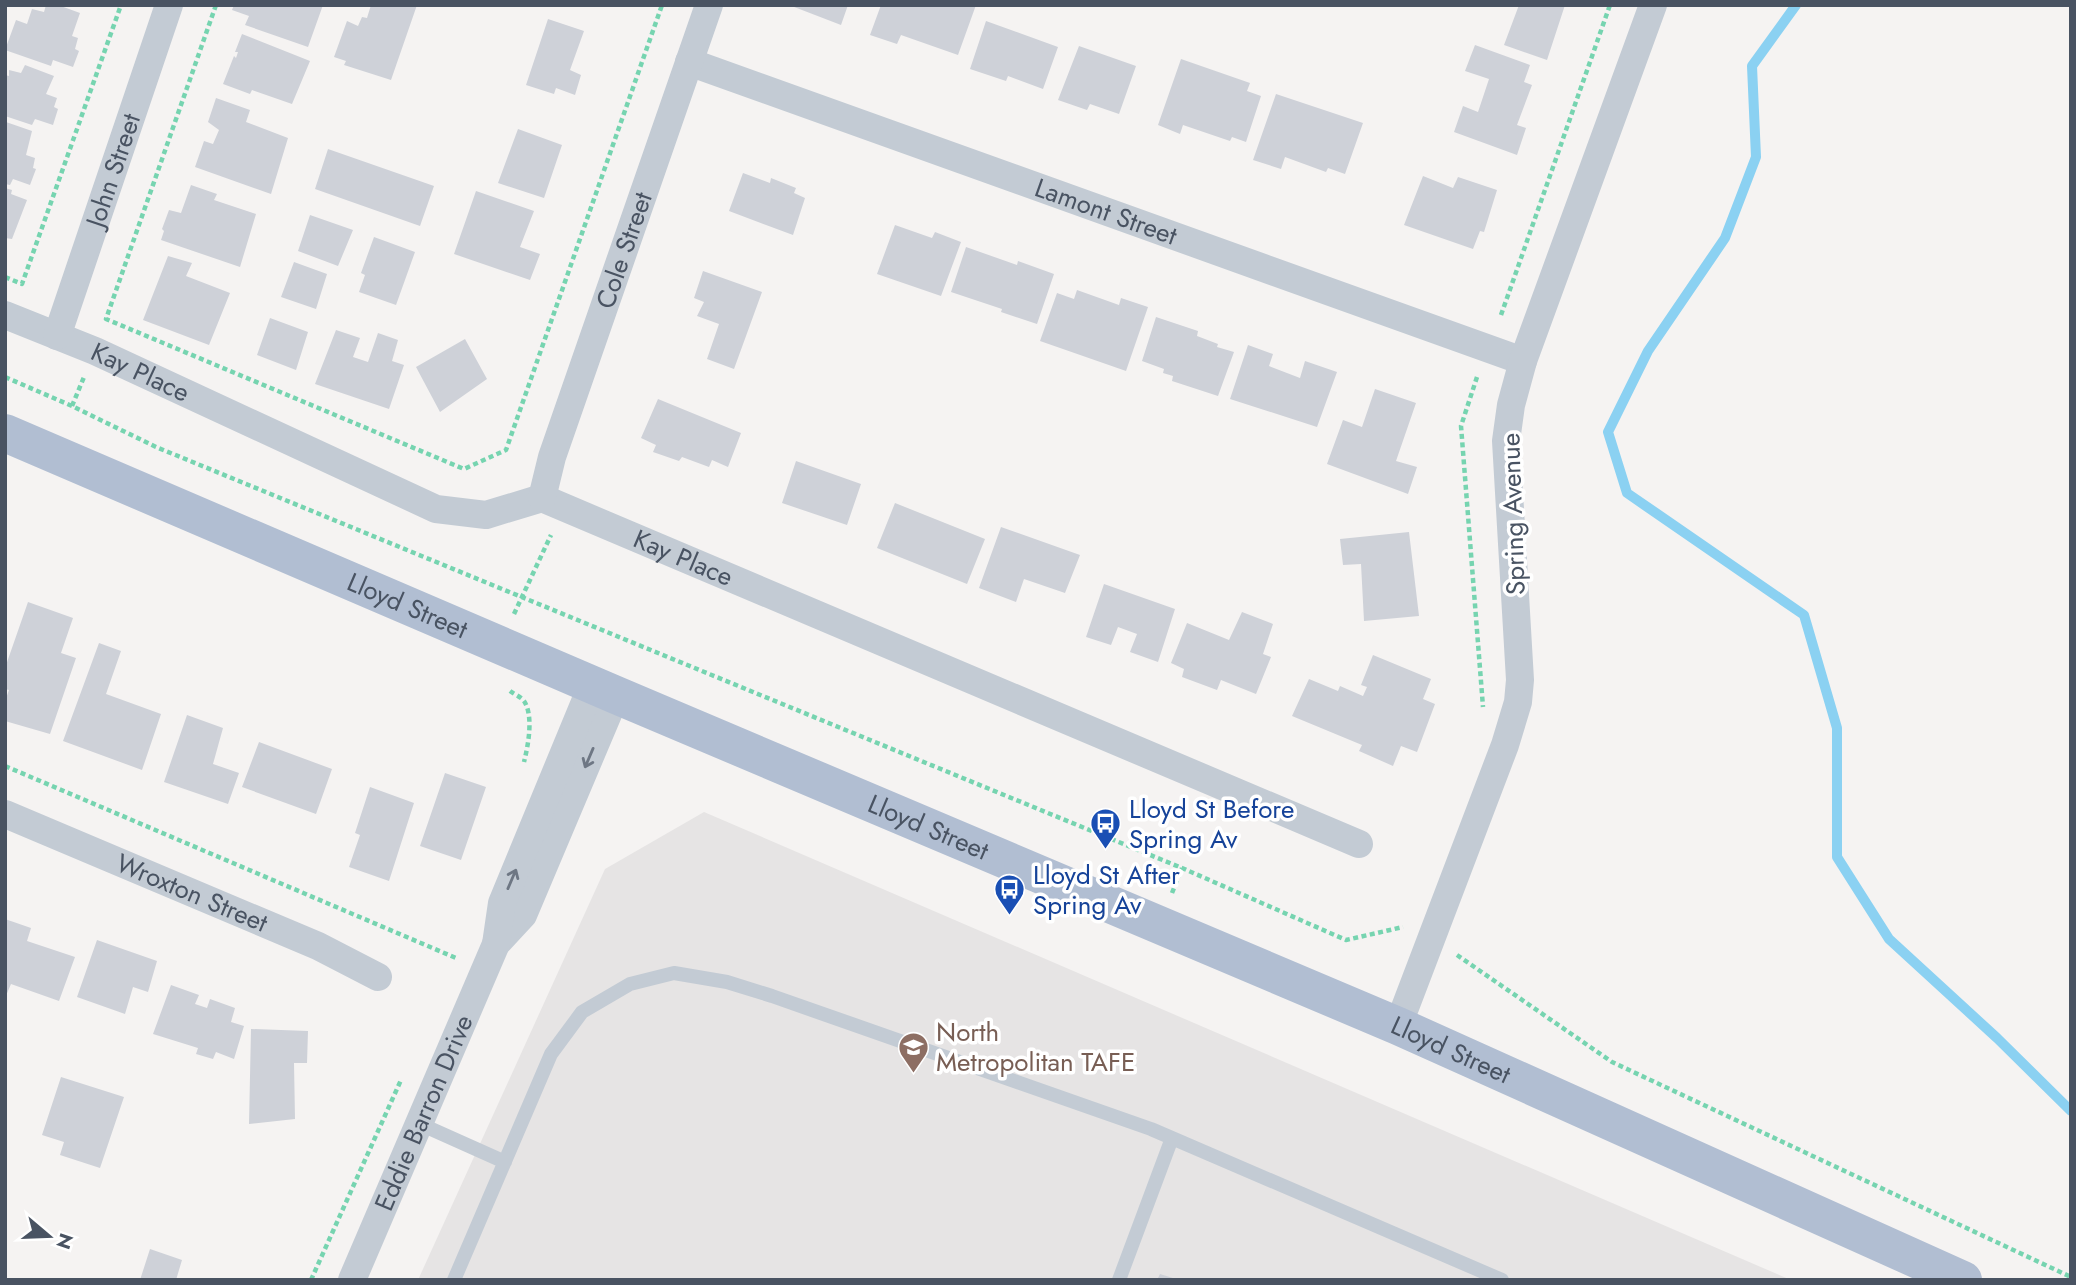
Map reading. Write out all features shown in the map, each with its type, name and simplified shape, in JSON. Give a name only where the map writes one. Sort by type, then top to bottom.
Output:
[{"type":"main road","name":"Lloyd Street","points":[[5,433],[1398,1027],[1963,1280]]},
{"type":"street","name":"John Street","points":[[57,337],[169,5]]},
{"type":"street","name":"Cole Street","points":[[542,498],[552,457],[709,5]]},
{"type":"street","name":"Spring Avenue","points":[[1398,1027],[1505,745],[1517,702],[1520,658],[1506,441],[1511,405],[1523,361],[1653,5]]},
{"type":"street","name":"Lamont Street","points":[[689,62],[1523,361]]},
{"type":"street","name":"Kay Place","points":[[5,315],[94,351],[436,509],[486,515],[542,498],[1359,844]]},
{"type":"street","name":"Eddie Barron Drive","points":[[352,1280],[496,944],[502,903],[604,690]]},
{"type":"street","name":"Wroxton Street","points":[[5,814],[318,946],[378,977]]},
{"type":"lane","points":[[454,1280],[551,1054],[582,1012],[630,984],[674,973],[727,982],[772,996],[1172,1138],[1503,1280]]},
{"type":"lane","points":[[420,1124],[505,1162]]},
{"type":"lane","points":[[1119,1280],[1172,1138]]},
{"type":"path","points":[[5,277],[22,284],[121,5]]},
{"type":"path","points":[[216,5],[106,319],[464,469],[506,450],[662,5]]},
{"type":"path","points":[[1501,315],[1610,5]]},
{"type":"path","points":[[1481,366],[1461,426],[1483,719]]},
{"type":"path","points":[[5,377],[156,447],[1182,868],[1346,940],[1406,926],[1431,942],[1452,951],[1612,1062],[2071,1277]]},
{"type":"path","points":[[514,616],[551,535]]},
{"type":"path","points":[[503,686],[524,701],[528,716],[528,744],[523,767]]},
{"type":"path","points":[[5,766],[456,958],[460,946]]},
{"type":"path","points":[[311,1280],[406,1070]]},
{"type":"shaded area","name":"North Metropolitan TAFE","points":[[704,812],[1791,1280],[418,1280],[605,869]]},
{"type":"building","points":[[46,5],[58,5],[80,13],[72,36],[78,38],[75,49],[79,51],[73,67],[53,60],[51,66],[5,50],[16,20],[27,24],[32,9],[44,12]]},
{"type":"building","points":[[234,5],[323,5],[308,47],[245,25],[249,16],[232,10]]},
{"type":"building","points":[[371,5],[417,5],[391,80],[344,65],[346,61],[334,57],[347,21],[358,26],[362,17],[367,18]]},
{"type":"building","points":[[789,5],[848,5],[841,25]]},
{"type":"building","points":[[881,5],[976,5],[958,55],[901,35],[897,44],[870,35]]},
{"type":"building","points":[[1519,5],[1565,5],[1547,60],[1504,45]]},
{"type":"building","points":[[548,19],[584,31],[570,70],[581,75],[575,95],[556,88],[554,94],[526,85]]},
{"type":"building","points":[[986,21],[1058,47],[1043,89],[1008,76],[1006,81],[970,69]]},
{"type":"building","points":[[242,34],[310,61],[292,104],[252,90],[250,94],[223,84],[234,56],[236,58],[238,52],[235,52]]},
{"type":"building","points":[[1475,45],[1530,65],[1524,82],[1532,85],[1517,125],[1526,128],[1517,155],[1454,132],[1463,106],[1478,112],[1489,79],[1465,71]]},
{"type":"building","points":[[1079,46],[1136,66],[1119,114],[1090,104],[1087,110],[1058,100]]},
{"type":"building","points":[[1181,59],[1250,83],[1247,91],[1261,96],[1246,142],[1232,137],[1230,141],[1183,125],[1180,134],[1158,125]]},
{"type":"building","points":[[25,65],[54,76],[46,94],[57,98],[54,107],[58,109],[53,125],[35,119],[32,125],[5,116],[5,75],[9,76],[9,70],[21,73]]},
{"type":"building","points":[[1276,94],[1363,123],[1345,174],[1328,168],[1326,172],[1285,157],[1281,169],[1253,160]]},
{"type":"building","points":[[216,98],[250,110],[246,122],[288,138],[271,194],[195,167],[204,141],[213,144],[219,130],[208,122]]},
{"type":"building","points":[[6,122],[32,131],[26,155],[35,158],[33,168],[36,169],[30,185],[13,179],[10,185],[5,184]]},
{"type":"building","points":[[518,129],[562,145],[544,198],[498,183]]},
{"type":"building","points":[[328,149],[434,186],[420,226],[315,189]]},
{"type":"building","points":[[743,173],[770,183],[771,178],[796,188],[794,193],[805,198],[793,235],[729,211]]},
{"type":"building","points":[[1423,176],[1453,188],[1458,177],[1497,190],[1484,232],[1480,231],[1473,249],[1404,225]]},
{"type":"building","points":[[191,185],[217,194],[214,200],[256,214],[240,267],[161,240],[169,210],[181,213]]},
{"type":"building","points":[[5,188],[12,190],[11,194],[27,200],[12,239],[5,238]]},
{"type":"building","points":[[476,191],[534,211],[520,247],[540,254],[530,280],[454,254]]},
{"type":"building","points":[[310,215],[353,230],[338,266],[298,251]]},
{"type":"building","points":[[895,225],[932,238],[935,232],[961,242],[941,296],[877,274]]},
{"type":"building","points":[[374,237],[415,252],[396,305],[359,292],[365,275],[361,273]]},
{"type":"building","points":[[966,247],[1017,265],[1018,261],[1054,274],[1037,324],[951,292]]},
{"type":"building","points":[[168,256],[192,263],[186,276],[230,293],[209,345],[143,320]]},
{"type":"building","points":[[294,262],[327,274],[316,309],[281,297]]},
{"type":"building","points":[[703,271],[762,292],[734,369],[707,359],[719,324],[697,316],[704,302],[694,298]]},
{"type":"building","points":[[1077,290],[1119,305],[1121,298],[1148,307],[1126,371],[1040,341],[1057,293],[1074,299]]},
{"type":"building","points":[[1156,317],[1198,331],[1197,336],[1218,344],[1217,347],[1234,352],[1218,396],[1172,381],[1173,376],[1163,373],[1164,369],[1142,361]]},
{"type":"building","points":[[270,318],[308,332],[296,370],[257,355]]},
{"type":"building","points":[[336,330],[360,338],[353,357],[368,362],[378,333],[398,340],[392,361],[404,365],[389,409],[315,384]]},
{"type":"building","points":[[465,339],[487,379],[440,412],[416,367]]},
{"type":"building","points":[[1248,345],[1273,354],[1269,366],[1300,378],[1305,361],[1337,372],[1317,427],[1230,399]]},
{"type":"building","points":[[1375,389],[1416,403],[1396,461],[1417,467],[1408,494],[1327,464],[1343,420],[1362,427]]},
{"type":"building","points":[[658,399],[741,433],[728,467],[712,460],[709,467],[682,457],[679,461],[653,452],[656,445],[641,438]]},
{"type":"building","points":[[796,461],[861,484],[847,525],[782,503]]},
{"type":"building","points":[[895,503],[985,539],[967,584],[877,548]]},
{"type":"building","points":[[1001,527],[1080,555],[1065,593],[1024,579],[1016,602],[979,588]]},
{"type":"building","points":[[1409,532],[1419,616],[1364,621],[1361,564],[1343,565],[1340,539]]},
{"type":"building","points":[[1104,584],[1175,609],[1158,662],[1130,652],[1137,634],[1118,627],[1111,645],[1086,637]]},
{"type":"building","points":[[28,602],[73,618],[61,653],[76,658],[50,734],[5,721],[5,701],[9,690],[5,689],[5,668]]},
{"type":"building","points":[[1242,612],[1273,624],[1263,654],[1271,657],[1256,694],[1221,680],[1217,690],[1182,677],[1184,669],[1171,663],[1187,623],[1229,640]]},
{"type":"building","points":[[99,643],[121,651],[106,694],[161,714],[142,770],[63,741]]},
{"type":"building","points":[[1373,655],[1431,679],[1423,699],[1435,704],[1417,752],[1401,746],[1393,766],[1359,751],[1362,745],[1292,716],[1309,679],[1338,691],[1340,686],[1363,696],[1367,687],[1361,685]]},
{"type":"building","points":[[187,715],[223,728],[213,764],[239,773],[228,804],[164,782]]},
{"type":"building","points":[[259,742],[332,769],[316,814],[242,787]]},
{"type":"building","points":[[445,773],[486,787],[461,860],[420,846]]},
{"type":"building","points":[[370,787],[414,803],[389,881],[349,867],[360,835],[355,833]]},
{"type":"building","points":[[5,919],[31,928],[27,941],[75,957],[59,1001],[11,984],[5,998]]},
{"type":"building","points":[[97,940],[157,961],[148,992],[133,987],[125,1014],[77,997]]},
{"type":"building","points":[[171,985],[199,995],[195,1004],[207,1008],[210,999],[235,1008],[231,1022],[244,1026],[234,1059],[216,1052],[213,1059],[196,1054],[198,1048],[153,1034]]},
{"type":"building","points":[[251,1029],[308,1031],[307,1063],[294,1063],[295,1119],[249,1124]]},
{"type":"building","points":[[61,1077],[124,1097],[100,1168],[60,1155],[64,1142],[42,1135]]},
{"type":"building","points":[[150,1249],[182,1260],[176,1280],[140,1280]]},
{"type":"building","points":[[1160,1274],[1176,1279],[1176,1280],[1157,1280]]},
{"type":"waterway","points":[[1796,5],[1752,66],[1756,157],[1725,238],[1648,351],[1608,432],[1627,493],[1804,615],[1837,728],[1837,857],[1889,939],[1997,1038],[2071,1111]]},
{"type":"place","name":"Lloyd St Before Spring Av","points":[[1106,851]]},
{"type":"place","name":"Lloyd St After Spring Av","points":[[1010,917]]},
{"type":"place","name":"North Metropolitan TAFE","points":[[913,1074]]}]
